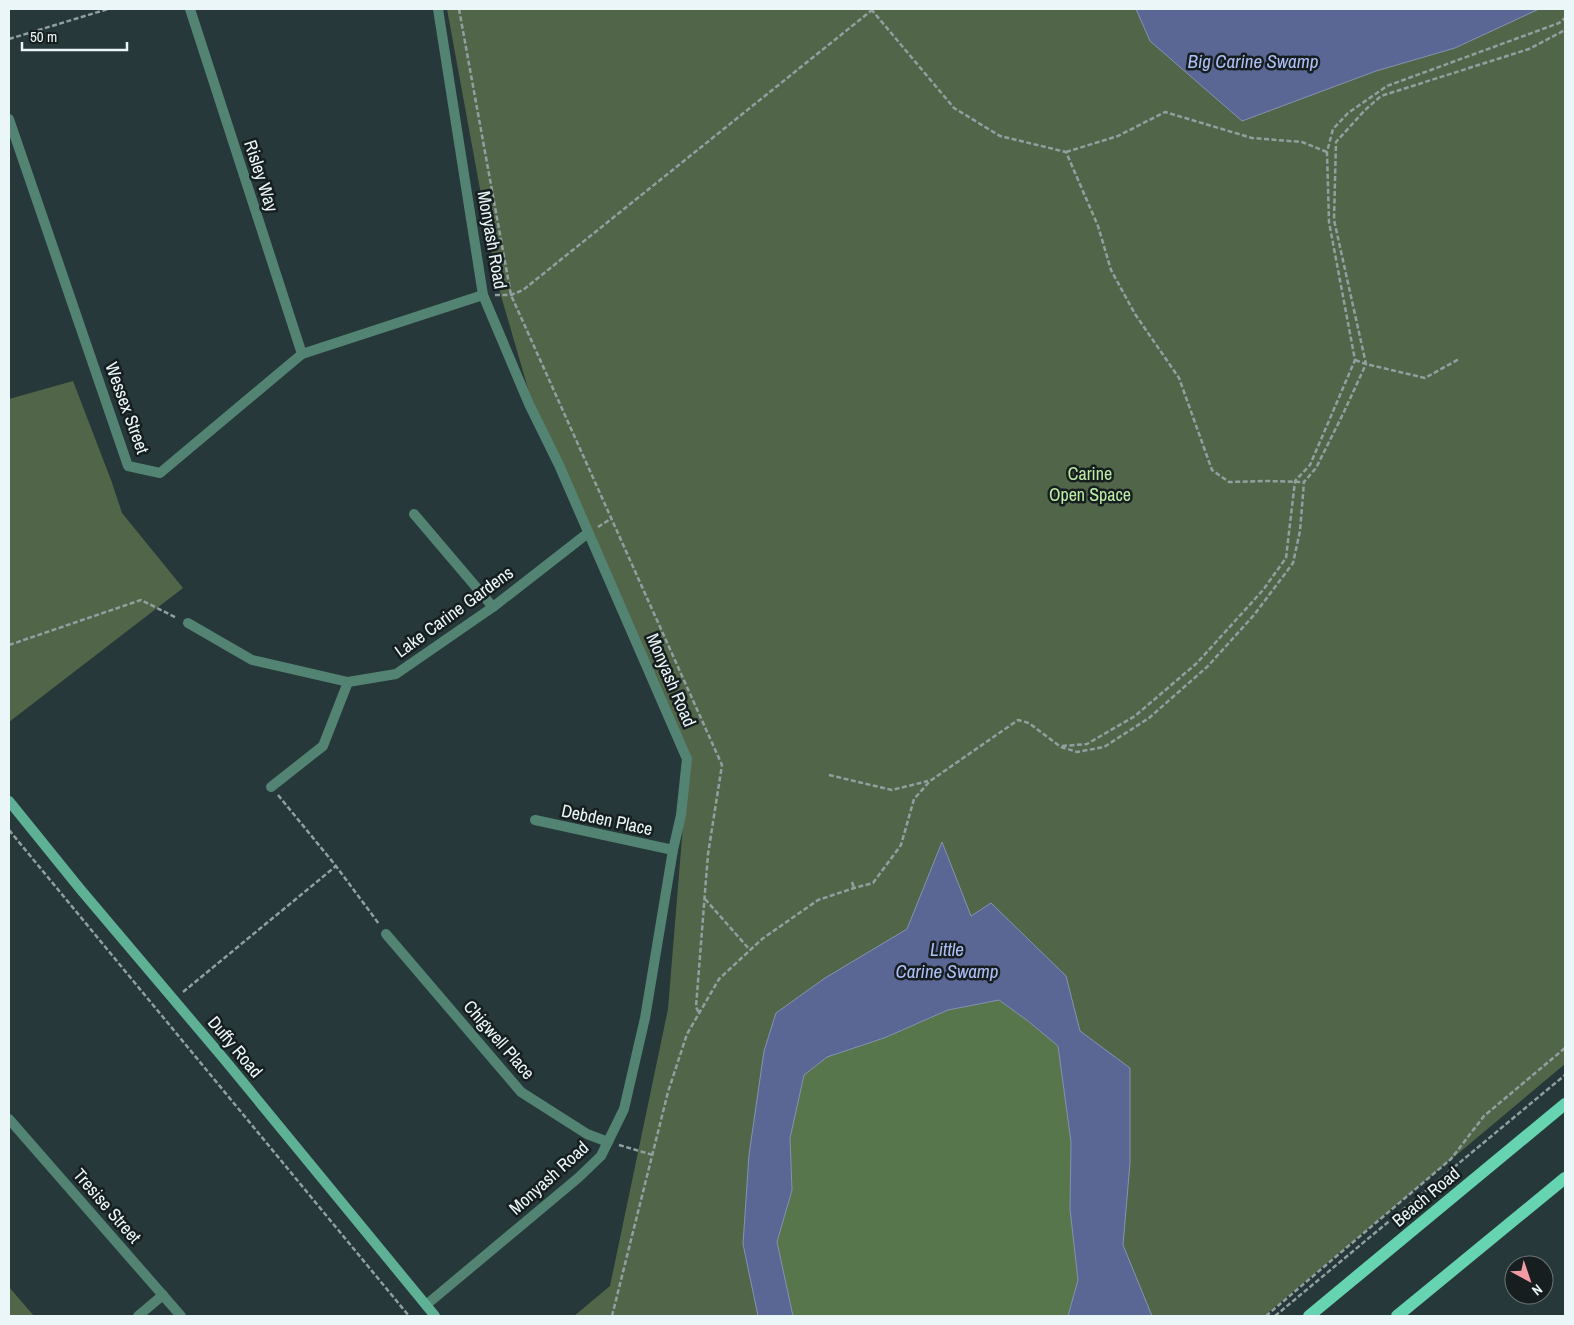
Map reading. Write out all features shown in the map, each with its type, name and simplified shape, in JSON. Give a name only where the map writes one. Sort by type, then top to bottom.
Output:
[{"type":"main road","name":"Duffy Road","points":[[9,801],[435,1316]]},
{"type":"main road","name":"Beach Road","points":[[1309,1316],[1565,1104]]},
{"type":"main road","points":[[1397,1316],[1565,1178]]},
{"type":"street","name":"Risley Way","points":[[190,9],[302,354]]},
{"type":"street","name":"Monyash Road","points":[[426,1305],[578,1178],[601,1156],[624,1109],[643,1027],[673,850],[681,815],[687,759],[559,465],[529,404],[483,295],[438,9]]},
{"type":"street","name":"Wessex Street","points":[[9,119],[128,466],[160,472],[302,354],[483,295]]},
{"type":"street","points":[[414,514],[493,607]]},
{"type":"street","name":"Lake Carine Gardens","points":[[188,623],[252,660],[348,682],[396,674],[493,607],[588,533]]},
{"type":"street","points":[[271,787],[323,746],[348,682]]},
{"type":"street","name":"Debden Place","points":[[535,820],[673,850]]},
{"type":"street","name":"Chigwell Place","points":[[386,934],[522,1092],[587,1134],[608,1142]]},
{"type":"street","name":"Tresise Street","points":[[9,1118],[181,1316]]},
{"type":"street","points":[[138,1316],[163,1295]]},
{"type":"path","points":[[9,40],[108,9]]},
{"type":"path","points":[[459,9],[511,296],[722,765],[708,854],[696,1007],[700,1013]]},
{"type":"path","points":[[483,295],[511,296],[522,290],[872,10],[954,108],[1000,136],[1066,152],[1118,136],[1165,112],[1252,138],[1302,142],[1327,152]]},
{"type":"path","points":[[1060,746],[1087,744],[1135,716],[1197,663],[1263,590],[1286,558],[1295,481],[1310,465],[1355,360],[1328,222],[1327,152],[1333,129],[1348,113],[1387,86],[1505,44],[1559,23],[1565,18]]},
{"type":"path","points":[[612,1316],[673,1075],[687,1034],[719,979],[762,939],[818,900],[874,883],[901,845],[914,799],[930,781],[1018,720],[1029,723],[1060,746],[1077,752],[1104,747],[1149,718],[1208,666],[1254,615],[1293,564],[1300,531],[1304,482],[1316,468],[1366,364],[1334,220],[1336,142],[1365,110],[1381,96],[1529,48],[1565,30]]},
{"type":"path","points":[[1066,152],[1098,226],[1111,270],[1135,314],[1179,378],[1212,470],[1230,482],[1304,482]]},
{"type":"path","points":[[1355,360],[1425,378],[1460,359]]},
{"type":"path","points":[[588,533],[612,518]]},
{"type":"path","points":[[9,645],[140,600],[188,623]]},
{"type":"path","points":[[829,775],[892,790],[930,781]]},
{"type":"path","points":[[271,787],[336,866],[386,934]]},
{"type":"path","points":[[9,830],[409,1316]]},
{"type":"path","points":[[174,1000],[336,866]]},
{"type":"path","points":[[852,882],[854,888]]},
{"type":"path","points":[[705,899],[750,950]]},
{"type":"path","points":[[1266,1316],[1451,1159],[1484,1116],[1565,1048]]},
{"type":"path","points":[[1275,1316],[1565,1075]]},
{"type":"path","points":[[608,1142],[653,1155]]},
{"type":"green space","name":"Carine Open Space","points":[[447,9],[1565,9],[1565,1064],[1264,1316],[574,1316],[610,1286],[668,1009],[689,752],[529,392],[497,282]]},
{"type":"green space","points":[[73,381],[122,513],[183,588],[9,722],[9,399]]},
{"type":"green space","points":[[1000,1000],[1058,1046],[1071,1142],[1070,1209],[1078,1280],[1068,1316],[793,1316],[777,1242],[792,1190],[790,1138],[804,1075],[827,1057],[884,1038],[948,1010]]},
{"type":"green space","points":[[9,1287],[34,1316],[9,1316]]},
{"type":"water","name":"Big Carine Swamp","points":[[1136,9],[1539,9],[1455,48],[1376,71],[1242,121],[1150,41]]},
{"type":"water","name":"Little Carine Swamp","points":[[942,842],[971,916],[991,903],[1066,976],[1080,1031],[1130,1068],[1130,1163],[1123,1245],[1152,1316],[1068,1316],[1078,1280],[1070,1209],[1071,1142],[1058,1046],[999,1000],[948,1010],[884,1038],[827,1057],[804,1075],[790,1138],[792,1190],[777,1242],[793,1316],[758,1316],[743,1244],[749,1155],[764,1051],[776,1013],[825,978],[907,929]]}]
